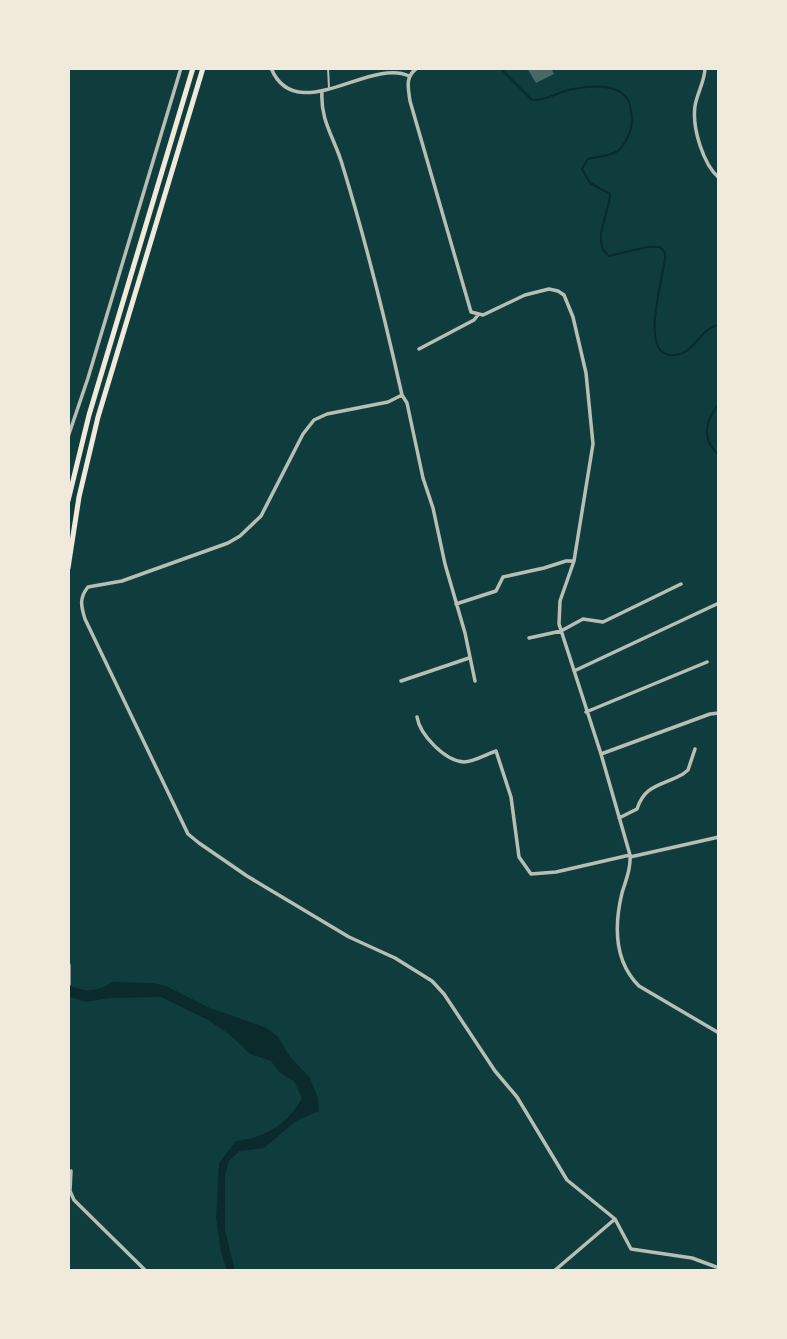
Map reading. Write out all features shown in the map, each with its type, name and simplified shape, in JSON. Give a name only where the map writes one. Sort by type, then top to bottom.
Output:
[{"type":"highway","points":[[68,501],[89,415],[193,68]]},
{"type":"highway","points":[[68,568],[79,498],[98,417],[203,68]]},
{"type":"highway","points":[[68,965],[68,984]]},
{"type":"street","points":[[68,437],[181,68]]},
{"type":"street","points":[[271,68],[276,81],[294,91],[322,91],[389,72],[409,76]]},
{"type":"street","points":[[417,68],[409,76],[407,86],[410,101],[461,272],[468,306],[471,312],[478,315]]},
{"type":"street","points":[[705,68],[695,116],[705,162],[719,178]]},
{"type":"street","points":[[322,91],[324,120],[342,164],[369,258],[402,395],[407,402],[423,478],[466,633],[475,681]]},
{"type":"street","points":[[419,349],[474,320],[478,315],[540,290],[558,291],[569,304],[586,373],[593,435],[574,561],[559,611],[561,631],[601,754],[630,856],[616,919],[619,949],[629,976],[639,986],[719,1033]]},
{"type":"street","points":[[402,395],[388,402],[314,419],[303,434],[261,516],[240,536],[206,552],[122,581],[88,587],[81,597],[85,619],[188,834],[247,876],[349,937],[395,958],[432,981],[444,994],[495,1071],[517,1097],[567,1180],[615,1219],[628,1246],[634,1250],[692,1258],[719,1268]]},
{"type":"street","points":[[456,604],[496,591],[503,577],[574,561]]},
{"type":"street","points":[[529,638],[561,631],[583,619],[603,622],[681,584]]},
{"type":"street","points":[[574,671],[719,603]]},
{"type":"street","points":[[401,681],[469,658]]},
{"type":"street","points":[[586,712],[707,662]]},
{"type":"street","points":[[601,754],[719,713]]},
{"type":"street","points":[[417,718],[424,736],[450,757],[464,762],[496,751],[511,797],[519,857],[531,874],[556,872],[719,837]]},
{"type":"street","points":[[619,818],[637,810],[641,797],[646,792],[688,770],[695,749]]},
{"type":"street","points":[[71,1171],[70,1191],[74,1200],[146,1271]]},
{"type":"street","points":[[554,1271],[615,1219]]},
{"type":"lane","points":[[328,68],[329,89]]},
{"type":"water","points":[[113,982],[166,986],[210,1008],[267,1028],[278,1037],[290,1057],[310,1078],[318,1098],[319,1111],[296,1121],[264,1148],[239,1151],[229,1161],[225,1176],[225,1230],[235,1271],[227,1271],[221,1252],[216,1218],[219,1163],[236,1141],[257,1137],[283,1122],[302,1098],[294,1081],[280,1073],[271,1061],[250,1054],[229,1034],[208,1020],[161,997],[109,998],[86,1002],[68,996],[68,985],[91,990]]},
{"type":"building","points":[[527,68],[551,68],[554,74],[536,83]]},
{"type":"waterway","points":[[500,68],[532,100],[589,87],[614,89],[627,98],[632,122],[626,140],[618,151],[588,159],[582,169],[590,183],[610,194],[601,243],[609,256],[647,247],[660,247],[664,251],[655,314],[657,344],[663,353],[682,353],[712,327],[719,325]]},
{"type":"waterway","points":[[719,404],[707,430],[709,443],[719,455]]}]
